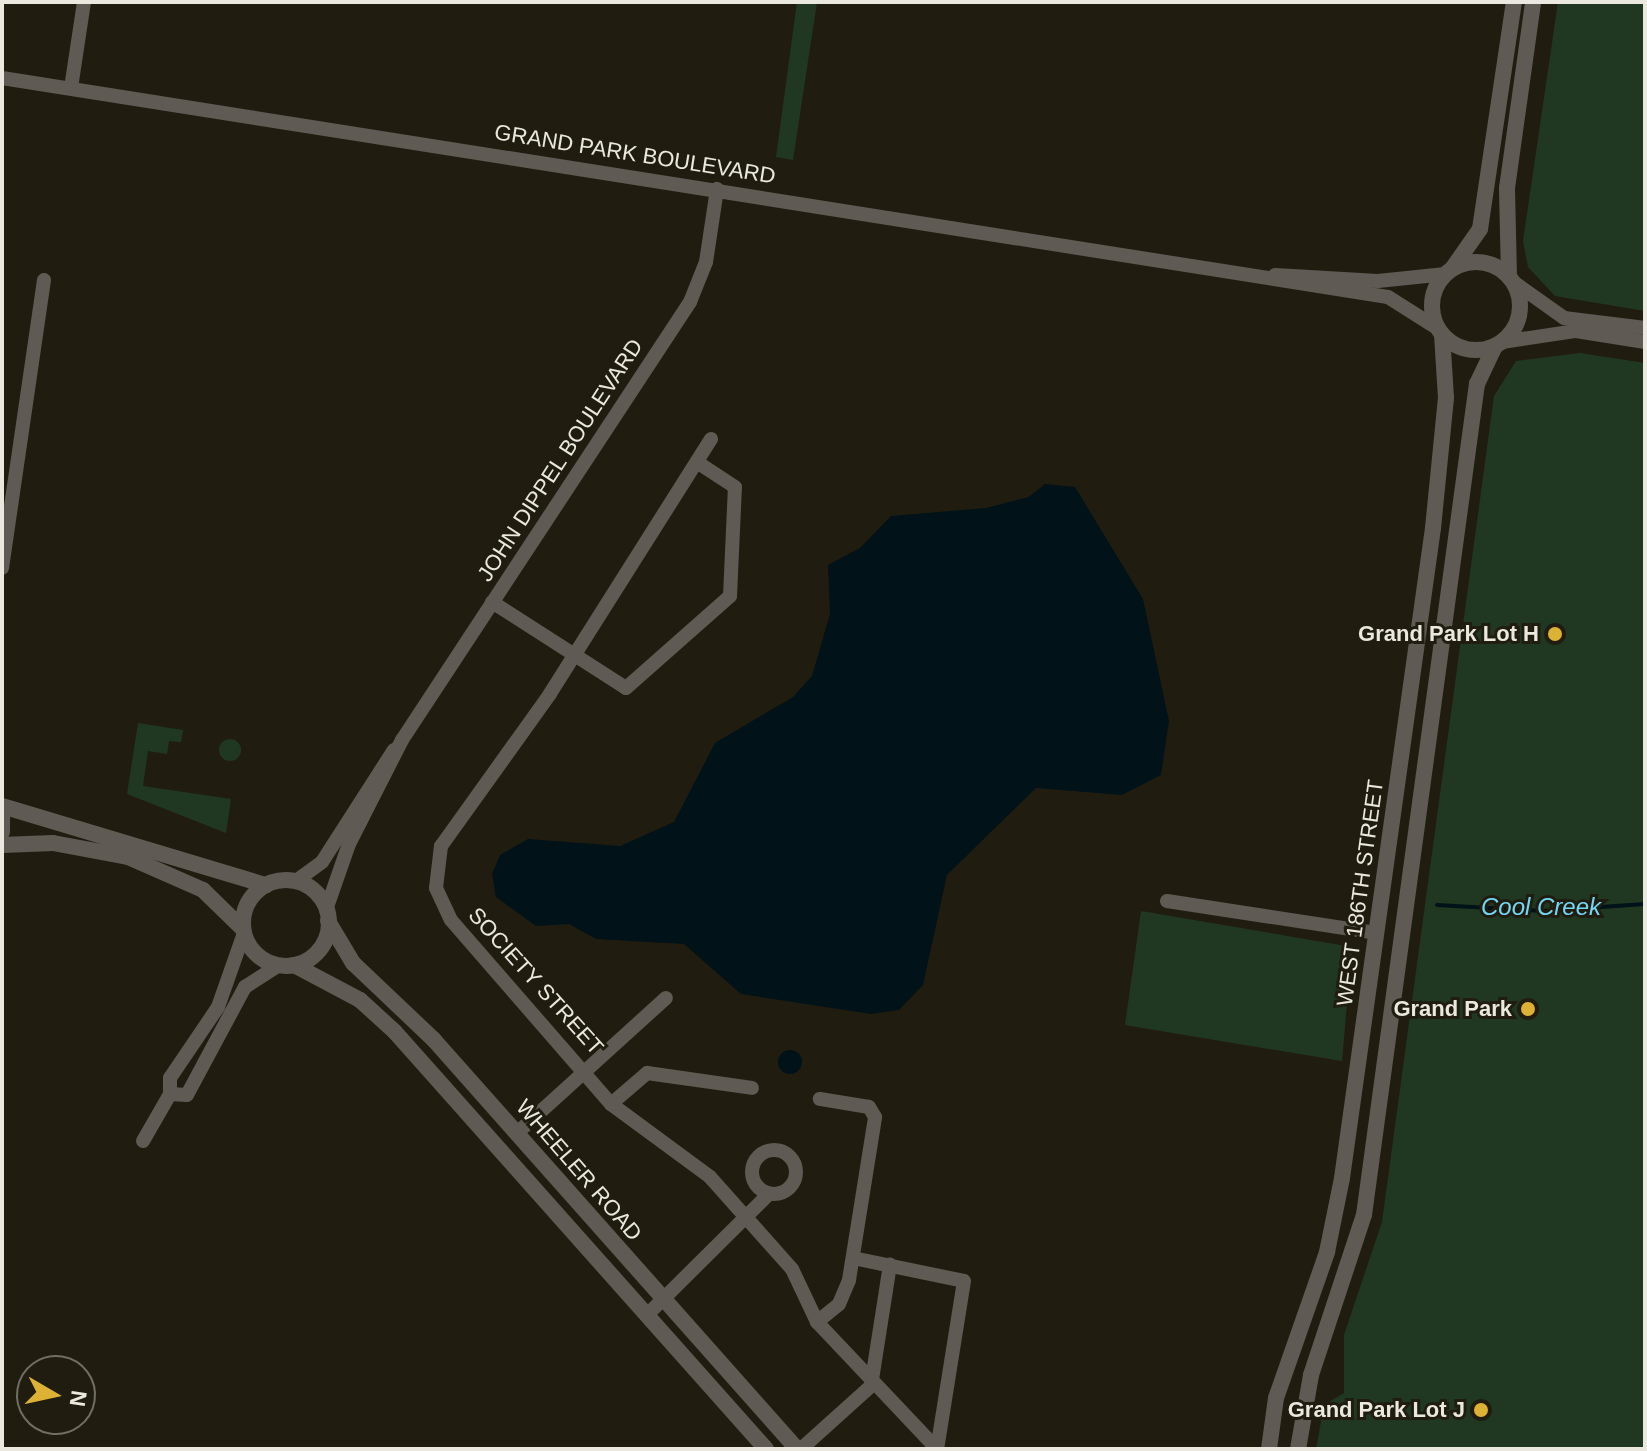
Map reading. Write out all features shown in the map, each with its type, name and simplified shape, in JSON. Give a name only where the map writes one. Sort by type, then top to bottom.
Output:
[{"type":"street","points":[[71,88],[84,2]]},
{"type":"street","points":[[1514,2],[1480,229],[1449,271],[1431,304],[1439,331],[1462,349],[1576,331],[1645,342]]},
{"type":"street","points":[[1298,1449],[1311,1375],[1364,1215],[1477,384],[1519,313],[1510,279],[1507,188],[1533,2]]},
{"type":"street","name":"GRAND PARK BOULEVARD","points":[[2,78],[1261,275],[1402,301],[1439,331]]},
{"type":"street","name":"JOHN DIPPEL BOULEVARD","points":[[327,916],[342,861],[402,740],[690,302],[706,262],[717,189]]},
{"type":"street","points":[[1449,271],[1485,263],[1564,318],[1645,328]]},
{"type":"street","name":"GRAND PARK BOULEVARD","points":[[1261,275],[1378,281],[1449,271]]},
{"type":"street","points":[[2,568],[44,280]]},
{"type":"street","name":"WEST 186TH STREET","points":[[1269,1449],[1276,1398],[1334,1223],[1358,1070],[1441,461],[1439,331]]},
{"type":"street","name":"SOCIETY STREET","points":[[711,439],[575,655],[441,846],[436,888],[451,920],[586,1069],[611,1104],[710,1177],[792,1269],[817,1322],[871,1386],[937,1449]]},
{"type":"street","points":[[492,602],[626,688],[723,608],[730,596],[735,487],[697,462]]},
{"type":"street","name":"JOHN DIPPEL BOULEVARD","points":[[296,881],[322,862],[372,773],[402,740]]},
{"type":"street","points":[[2,832],[2,809],[266,885],[296,881],[327,916],[319,949],[245,987],[187,1095],[170,1094]]},
{"type":"street","points":[[2,845],[53,843],[128,857],[203,890],[244,931],[258,956],[286,965]]},
{"type":"street","points":[[143,1141],[170,1094],[170,1078],[218,1007],[244,931],[249,900],[266,885]]},
{"type":"street","points":[[1167,901],[1376,933]]},
{"type":"street","name":"WHEELER ROAD","points":[[327,916],[353,963],[396,998],[799,1449]]},
{"type":"street","name":"WHEELER ROAD","points":[[286,965],[360,1000],[395,1032],[766,1449]]},
{"type":"street","points":[[517,1133],[666,998]]},
{"type":"street","points":[[1358,1070],[1385,1072]]},
{"type":"street","points":[[611,1104],[647,1073],[752,1088]]},
{"type":"street","points":[[817,1322],[839,1304],[853,1258],[874,1113],[820,1099]]},
{"type":"street","points":[[647,1315],[748,1219],[769,1194]]},
{"type":"street","points":[[853,1258],[962,1278],[937,1449]]},
{"type":"street","points":[[799,1449],[871,1386],[890,1264]]},
{"type":"green space","points":[[797,2],[817,2],[793,160],[776,157]]},
{"type":"green space","points":[[1558,2],[1645,2],[1645,311],[1555,296],[1528,267],[1523,241]]},
{"type":"green space","name":"Grand Park","points":[[1580,353],[1645,363],[1645,1449],[1316,1449],[1324,1405],[1344,1393],[1344,1335],[1382,1222],[1494,396],[1516,361]]},
{"type":"green space","points":[[138,723],[183,730],[181,742],[169,741],[167,754],[148,751],[143,786],[231,799],[226,833],[127,794]]},
{"type":"green space","points":[[226,739],[234,739],[241,750],[234,761],[226,761],[219,754],[219,746]]},
{"type":"green space","points":[[1141,911],[1352,947],[1342,1061],[1125,1025]]},
{"type":"shaded area","points":[[1045,484],[1075,487],[1143,599],[1169,721],[1161,775],[1122,795],[1036,788],[947,875],[923,985],[899,1010],[871,1014],[741,994],[684,944],[596,939],[569,924],[536,926],[496,897],[492,874],[500,855],[528,839],[620,846],[674,822],[715,743],[793,697],[812,676],[830,614],[828,565],[860,548],[891,516],[986,508],[1029,497]]},
{"type":"shaded area","points":[[790,1050],[798,1054],[802,1062],[798,1070],[790,1074],[782,1070],[778,1062],[782,1054]]},
{"type":"waterway","name":"Cool Creek","points":[[1437,905],[1543,911],[1645,904]]},
{"type":"place","name":"Grand Park Lot H","points":[[1555,634]]},
{"type":"place","name":"Grand Park","points":[[1528,1009]]},
{"type":"place","name":"Grand Park Lot J","points":[[1481,1410]]}]
